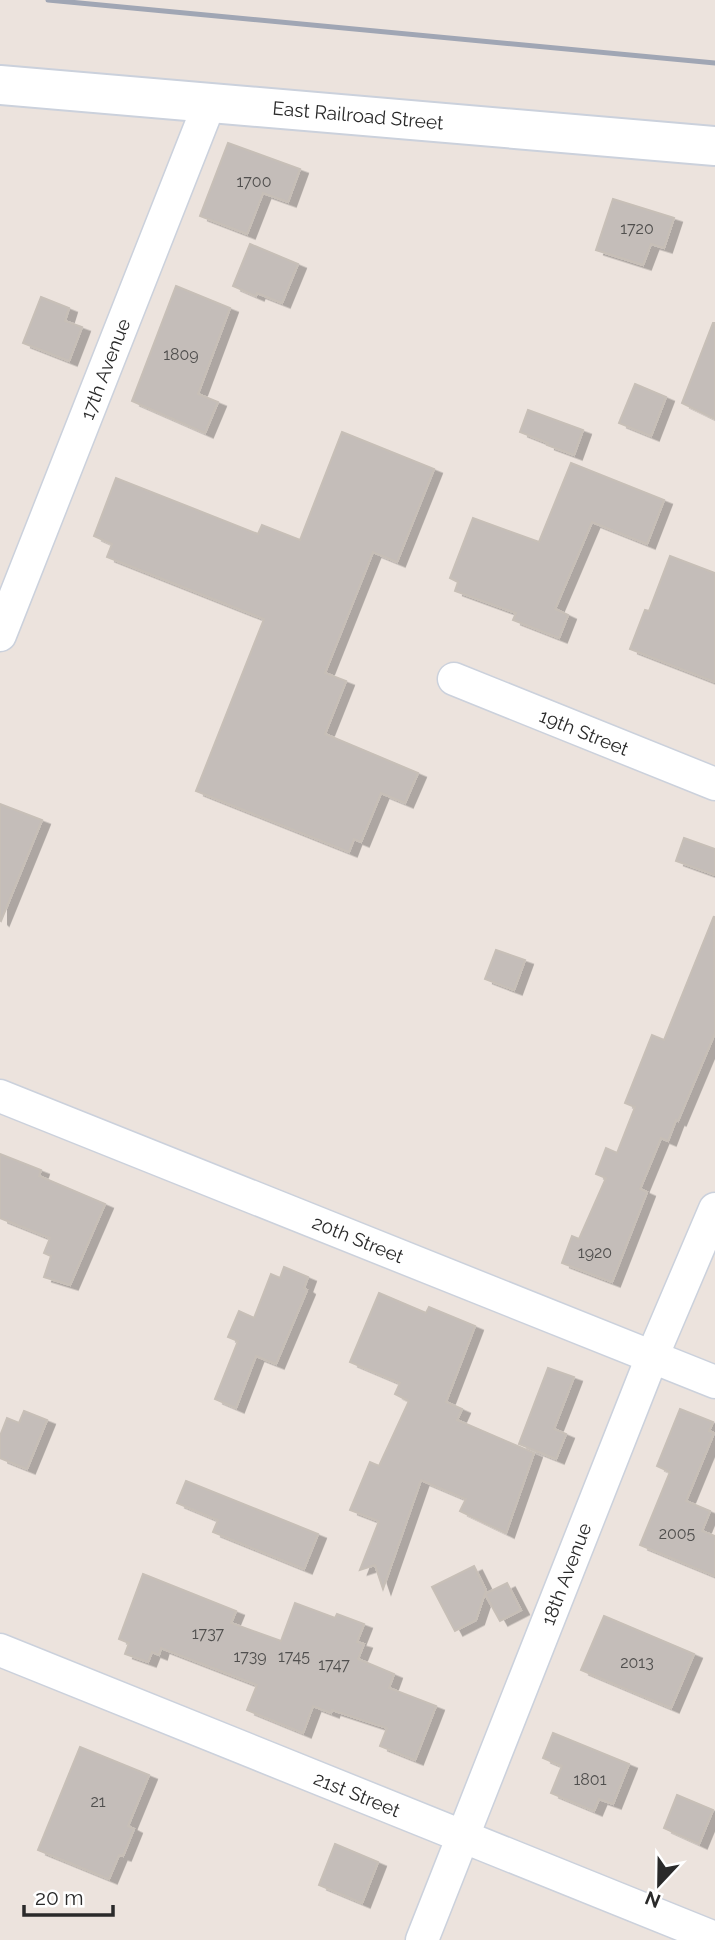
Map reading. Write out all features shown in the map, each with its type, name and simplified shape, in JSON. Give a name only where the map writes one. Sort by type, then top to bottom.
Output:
[{"type":"street","name":"East Railroad Street","points":[[0,85],[715,146]]},
{"type":"street","name":"17th Avenue","points":[[2,625],[210,102]]},
{"type":"street","name":"19th Street","points":[[454,679],[715,784]]},
{"type":"street","name":"20th Street","points":[[0,1096],[715,1382]]},
{"type":"street","name":"18th Avenue","points":[[422,1940],[652,1357],[715,1209]]},
{"type":"street","name":"21st Street","points":[[0,1650],[715,1938]]},
{"type":"building","points":[[228,143],[300,169],[288,202],[263,193],[247,234],[200,216]]},
{"type":"building","points":[[613,199],[674,218],[664,248],[651,244],[643,265],[596,250]]},
{"type":"building","points":[[250,244],[298,264],[282,303],[233,286]]},
{"type":"building","points":[[176,286],[230,308],[198,394],[218,402],[205,433],[132,401]]},
{"type":"building","points":[[41,297],[69,308],[65,321],[82,327],[69,361],[23,343]]},
{"type":"building","points":[[715,323],[715,419],[682,403]]},
{"type":"building","points":[[635,384],[666,397],[651,436],[619,423]]},
{"type":"building","points":[[528,410],[583,430],[574,455],[520,432]]},
{"type":"building","points":[[342,432],[434,469],[397,562],[373,552],[325,673],[346,681],[325,734],[418,773],[405,803],[381,793],[361,842],[354,839],[349,852],[196,791],[264,619],[107,557],[112,544],[94,536],[116,478],[258,534],[262,525],[300,540]]},
{"type":"building","points":[[571,463],[664,500],[647,544],[592,522],[555,609],[568,615],[559,638],[513,620],[516,613],[455,591],[458,582],[450,578],[473,518],[539,542]]},
{"type":"building","points":[[670,556],[715,573],[715,682],[630,649],[645,610],[649,611]]},
{"type":"building","points":[[0,804],[42,820],[1,921],[0,920]]},
{"type":"building","points":[[684,838],[715,849],[715,875],[676,861]]},
{"type":"building","points":[[714,916],[715,1033],[668,1141],[661,1138],[640,1189],[647,1192],[612,1282],[562,1263],[572,1236],[579,1239],[606,1178],[596,1174],[606,1148],[617,1153],[635,1107],[625,1103],[652,1035],[664,1040]]},
{"type":"building","points":[[496,950],[525,960],[514,990],[485,979]]},
{"type":"building","points":[[0,1154],[41,1170],[39,1176],[105,1204],[70,1285],[44,1277],[51,1256],[44,1253],[50,1238],[0,1218]]},
{"type":"building","points":[[284,1267],[308,1277],[304,1288],[307,1290],[276,1364],[256,1356],[236,1408],[215,1399],[238,1341],[228,1337],[239,1311],[254,1318],[271,1274],[280,1278]]},
{"type":"building","points":[[379,1293],[426,1313],[429,1307],[475,1326],[446,1402],[462,1409],[457,1420],[534,1453],[506,1533],[460,1511],[466,1499],[421,1480],[383,1589],[375,1565],[360,1570],[379,1521],[350,1510],[370,1462],[379,1466],[409,1401],[395,1394],[400,1383],[350,1362]]},
{"type":"building","points":[[548,1368],[574,1377],[554,1429],[566,1434],[556,1459],[519,1444]]},
{"type":"building","points":[[680,1409],[713,1422],[709,1431],[714,1433],[686,1501],[710,1511],[702,1531],[715,1536],[715,1576],[640,1545],[670,1472],[657,1466]]},
{"type":"building","points":[[24,1411],[47,1420],[27,1469],[0,1458],[0,1436],[7,1418],[19,1423]]},
{"type":"building","points":[[186,1481],[318,1534],[304,1569],[213,1532],[218,1520],[177,1503]]},
{"type":"building","points":[[474,1566],[486,1590],[476,1620],[455,1631],[432,1587]]},
{"type":"building","points":[[143,1574],[236,1611],[231,1623],[281,1641],[295,1603],[335,1618],[337,1614],[364,1624],[357,1642],[364,1644],[358,1659],[394,1674],[389,1688],[436,1706],[415,1760],[380,1746],[387,1728],[313,1706],[303,1733],[247,1710],[257,1685],[161,1648],[159,1655],[152,1652],[148,1662],[125,1654],[129,1643],[119,1639]]},
{"type":"building","points":[[507,1583],[521,1610],[500,1621],[485,1594]]},
{"type":"building","points":[[604,1616],[694,1654],[671,1708],[581,1670]]},
{"type":"building","points":[[553,1733],[629,1764],[613,1804],[599,1799],[594,1811],[551,1793],[562,1766],[543,1758]]},
{"type":"building","points":[[80,1747],[149,1775],[128,1826],[134,1829],[123,1856],[119,1855],[109,1879],[38,1850]]},
{"type":"building","points":[[677,1795],[713,1810],[699,1844],[664,1828]]},
{"type":"building","points":[[335,1844],[378,1862],[362,1903],[319,1885]]},
{"type":"railway","points":[[48,0],[715,63]]}]
